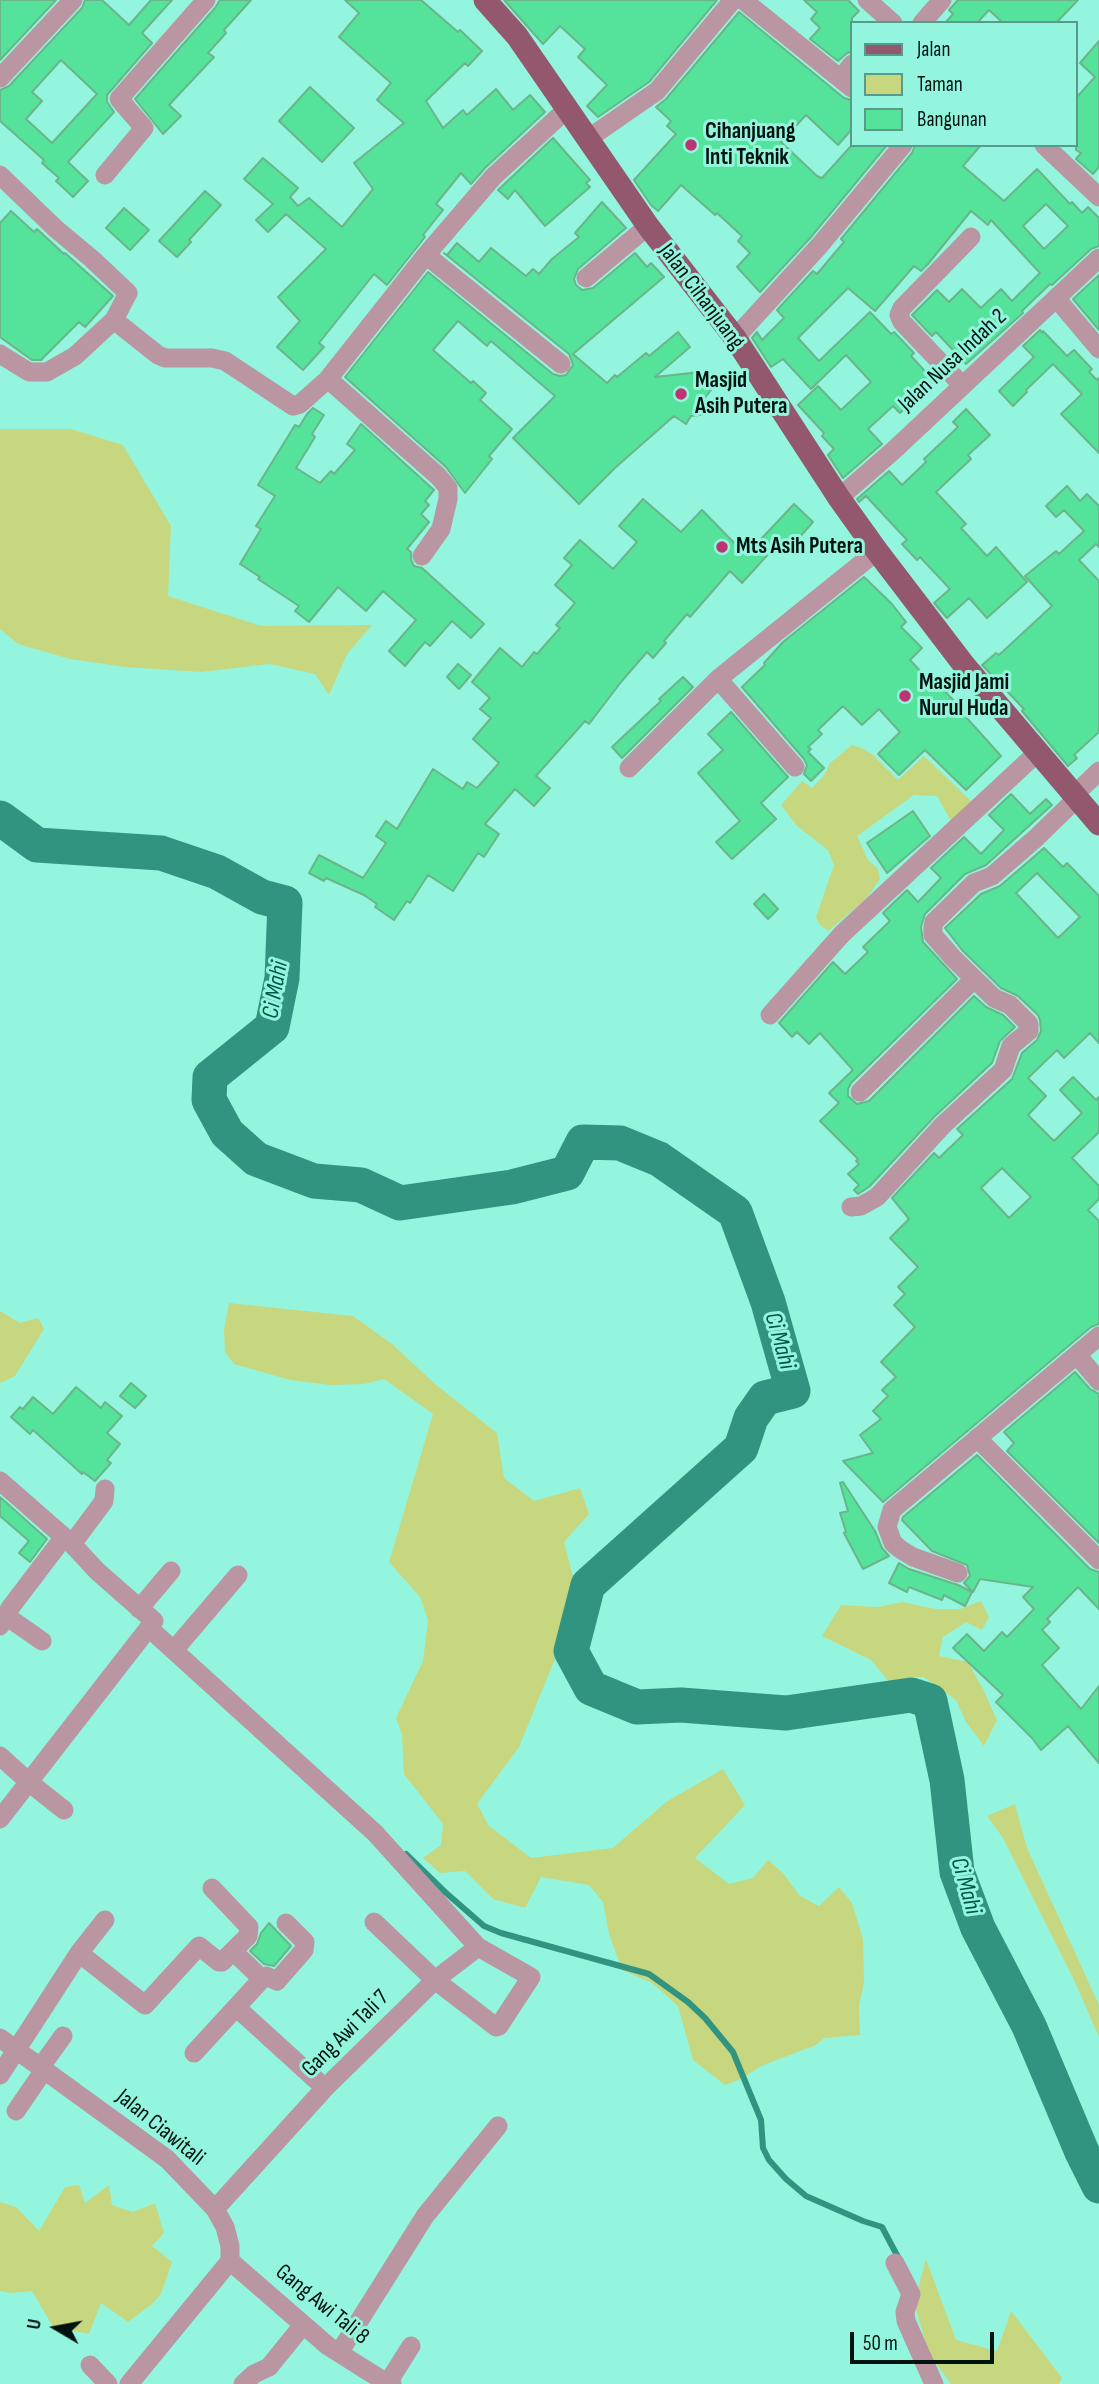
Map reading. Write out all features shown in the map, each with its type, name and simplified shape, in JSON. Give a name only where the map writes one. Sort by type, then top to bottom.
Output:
[{"type":"main road","name":"Jalan Cihanjuang","points":[[485,0],[517,36],[648,226],[735,338],[839,498],[877,551],[964,665],[1099,824]]},
{"type":"street","points":[[0,78],[73,0]]},
{"type":"street","points":[[105,175],[144,128],[120,99],[206,0]]},
{"type":"street","points":[[589,138],[657,91],[733,0]]},
{"type":"street","points":[[743,0],[849,77]]},
{"type":"street","points":[[867,0],[889,21]]},
{"type":"street","points":[[924,21],[942,0]]},
{"type":"street","points":[[114,320],[164,358],[212,358],[225,361],[293,406],[300,404],[328,379],[492,177],[568,108]]},
{"type":"street","points":[[735,338],[820,245],[901,147]]},
{"type":"street","points":[[1046,147],[1099,197]]},
{"type":"street","points":[[0,175],[128,293],[114,320],[75,356],[47,372],[29,372],[0,355]]},
{"type":"street","points":[[586,278],[648,226]]},
{"type":"street","points":[[962,385],[902,322],[899,315],[902,308],[971,237]]},
{"type":"street","points":[[426,255],[561,364]]},
{"type":"street","name":"Jalan Nusa Indah 2","points":[[839,498],[1099,258]]},
{"type":"street","points":[[1056,298],[1099,349]]},
{"type":"street","points":[[328,379],[439,476],[448,488],[443,522],[422,556]]},
{"type":"street","points":[[629,768],[718,679],[877,551]]},
{"type":"street","points":[[718,679],[795,767]]},
{"type":"street","points":[[770,1015],[842,934],[1038,752]]},
{"type":"street","points":[[851,1207],[861,1206],[877,1197],[943,1125],[1003,1070],[1011,1046],[1029,1031],[1029,1024],[1010,1005],[994,998],[933,935],[934,922],[974,883],[992,876],[1009,862],[1099,771]]},
{"type":"street","points":[[860,1092],[974,979]]},
{"type":"street","points":[[958,1573],[913,1557],[893,1543],[887,1527],[892,1510],[1099,1336]]},
{"type":"street","points":[[1077,1355],[1099,1381]]},
{"type":"street","points":[[977,1438],[1099,1560]]},
{"type":"street","points":[[0,1481],[154,1622],[0,1819]]},
{"type":"street","points":[[42,1641],[3,1621],[104,1501],[105,1489]]},
{"type":"street","points":[[139,1609],[171,1571]]},
{"type":"street","points":[[174,1650],[238,1575]]},
{"type":"street","points":[[149,1628],[375,1833],[478,1947],[531,1977],[496,2027],[435,1980],[374,1922]]},
{"type":"street","points":[[0,1756],[64,1810]]},
{"type":"street","points":[[79,1953],[145,2005],[199,1946],[219,1962],[248,1936],[249,1927],[212,1888]]},
{"type":"street","points":[[0,2075],[8,2044],[105,1920]]},
{"type":"street","points":[[194,2053],[262,1979],[268,1976],[276,1981],[306,1946],[305,1941],[286,1923]]},
{"type":"street","name":"Gang Awi Tali 7","points":[[215,2209],[325,2088],[435,1980],[478,1947]]},
{"type":"street","points":[[233,1951],[262,1979]]},
{"type":"street","points":[[237,2008],[325,2088]]},
{"type":"street","points":[[16,2111],[63,2036]]},
{"type":"street","name":"Jalan Ciawitali","points":[[8,2044],[167,2159],[215,2209],[225,2227],[230,2246],[230,2261]]},
{"type":"street","points":[[339,2353],[425,2216],[498,2126]]},
{"type":"street","points":[[129,2384],[230,2261]]},
{"type":"street","name":"Gang Awi Tali 8","points":[[230,2261],[339,2353],[389,2384]]},
{"type":"street","points":[[895,2263],[911,2296],[905,2312],[906,2321],[934,2384]]},
{"type":"street","points":[[243,2384],[268,2367],[303,2325]]},
{"type":"street","points":[[389,2384],[411,2346]]},
{"type":"street","points":[[90,2365],[108,2384]]},
{"type":"green space","points":[[0,429],[71,429],[123,445],[171,526],[168,596],[261,626],[372,625],[347,654],[329,695],[315,674],[269,664],[201,672],[125,667],[70,659],[18,644],[0,629]]},
{"type":"green space","points":[[852,745],[873,755],[898,780],[924,756],[971,801],[952,823],[937,796],[914,795],[857,836],[868,860],[878,869],[880,879],[866,899],[828,931],[819,924],[816,917],[834,865],[828,850],[797,826],[781,805],[802,781],[812,788],[825,774],[830,763]]},
{"type":"green space","points":[[229,1303],[353,1316],[392,1344],[435,1384],[497,1433],[504,1478],[534,1501],[580,1488],[589,1514],[564,1542],[579,1600],[519,1747],[477,1804],[489,1826],[531,1858],[613,1848],[666,1802],[723,1769],[745,1805],[695,1858],[729,1884],[753,1878],[768,1860],[782,1872],[800,1896],[819,1906],[839,1887],[852,1903],[863,1939],[864,1982],[859,2006],[860,2035],[824,2038],[816,2045],[761,2066],[741,2079],[725,2085],[693,2060],[678,2006],[652,1983],[622,1970],[609,1934],[603,1902],[589,1885],[541,1877],[525,1908],[493,1899],[465,1871],[440,1873],[423,1858],[441,1845],[443,1824],[404,1774],[402,1735],[396,1718],[423,1661],[428,1620],[420,1597],[389,1562],[433,1414],[384,1379],[364,1384],[330,1385],[290,1380],[234,1364],[225,1352],[224,1329]]},
{"type":"green space","points":[[0,1311],[20,1323],[38,1318],[44,1329],[15,1376],[0,1383]]},
{"type":"green space","points":[[981,1601],[989,1617],[982,1630],[966,1622],[943,1637],[939,1656],[968,1662],[983,1689],[997,1720],[984,1746],[966,1722],[956,1700],[924,1677],[890,1683],[871,1660],[822,1636],[841,1605],[878,1607],[902,1602],[936,1609],[960,1609]]},
{"type":"green space","points":[[1015,1804],[1027,1848],[1099,2005],[1099,2037],[1074,1980],[1003,1838],[987,1816]]},
{"type":"green space","points":[[79,2185],[85,2203],[109,2185],[112,2205],[133,2212],[155,2203],[164,2233],[152,2246],[172,2262],[161,2294],[152,2304],[128,2322],[101,2303],[89,2334],[53,2327],[32,2291],[0,2291],[0,2202],[16,2207],[39,2231],[65,2187]]},
{"type":"green space","points":[[926,2259],[956,2340],[997,2351],[1011,2311],[1062,2378],[1059,2384],[951,2384],[929,2354],[914,2303]]},
{"type":"building","points":[[0,0],[56,0],[0,60]]},
{"type":"building","points":[[85,0],[102,0],[129,25],[151,0],[172,0],[142,33],[152,43],[107,95],[107,102],[114,112],[68,162],[88,181],[73,197],[56,181],[59,178],[42,163],[44,160],[0,121],[0,90],[9,86],[82,8]],"holes":[[[61,60],[97,94],[52,143],[26,119],[42,101],[32,92]]]},
{"type":"building","points":[[220,0],[251,0],[208,53],[214,57],[169,105],[181,116],[163,134],[135,99]]},
{"type":"building","points":[[345,0],[421,0],[482,51],[468,66],[465,63],[426,101],[443,128],[463,110],[467,115],[496,89],[513,110],[530,95],[545,112],[471,184],[461,173],[436,204],[443,210],[387,285],[374,274],[319,343],[324,347],[303,370],[277,347],[300,321],[278,297],[326,249],[286,214],[268,232],[256,220],[273,204],[244,179],[263,158],[298,188],[290,197],[298,206],[309,198],[342,227],[373,189],[354,163],[404,123],[377,100],[391,83],[339,37],[359,13]]},
{"type":"building","points":[[504,0],[717,0],[649,82],[598,117],[587,106],[607,85],[578,57],[585,49],[560,26],[543,44]]},
{"type":"building","points":[[804,0],[848,0],[859,11],[850,21],[850,52],[838,61],[810,39],[820,28],[811,19],[817,12]]},
{"type":"building","points":[[958,0],[1078,0],[1058,21],[1001,21],[989,10],[979,21],[947,21],[953,14],[949,10]]},
{"type":"building","points":[[739,12],[844,98],[850,100],[850,131],[838,145],[806,115],[781,142],[817,176],[822,178],[850,147],[885,147],[811,237],[760,292],[737,267],[750,253],[738,241],[742,236],[717,213],[715,215],[681,185],[658,211],[634,180],[676,134],[667,126],[671,121],[656,107],[666,99]]},
{"type":"building","points":[[1099,41],[1099,167],[1093,174],[1076,159],[1081,153],[1076,150],[1078,96],[1095,77],[1080,63]]},
{"type":"building","points":[[310,87],[354,128],[322,162],[279,121]]},
{"type":"building","points":[[553,138],[590,180],[586,183],[590,187],[545,226],[515,190],[508,199],[498,190]]},
{"type":"building","points":[[914,147],[979,147],[963,166],[1004,201],[1037,169],[1070,204],[1072,202],[1082,213],[1088,207],[1099,218],[1099,246],[1091,249],[1050,284],[1023,313],[966,364],[936,332],[932,336],[912,315],[937,290],[949,302],[962,289],[981,308],[1001,289],[1012,301],[1040,273],[991,220],[988,225],[971,211],[928,264],[921,271],[914,266],[875,311],[848,288],[798,338],[819,361],[870,312],[914,353],[911,356],[934,381],[900,413],[893,406],[868,429],[882,444],[843,478],[828,455],[834,449],[822,436],[824,433],[798,405],[818,386],[841,410],[871,382],[846,355],[811,389],[783,359],[771,367],[752,338],[757,332],[762,340],[784,318],[777,310],[813,271],[817,274],[844,242],[841,239]],"holes":[[[1046,204],[1068,226],[1044,249],[1023,226]]]},
{"type":"building","points":[[205,191],[221,205],[177,257],[159,241]]},
{"type":"building","points":[[602,202],[626,228],[578,269],[574,279],[576,285],[582,290],[593,288],[635,253],[647,267],[651,263],[664,277],[573,354],[607,383],[646,353],[649,356],[678,332],[690,347],[655,377],[700,372],[701,383],[711,390],[704,399],[706,414],[691,416],[686,424],[674,416],[579,504],[513,438],[555,396],[491,341],[487,346],[458,321],[433,350],[486,393],[480,400],[512,429],[489,456],[492,459],[465,493],[446,467],[345,377],[428,272],[553,374],[566,375],[573,365],[569,354],[444,253],[447,255],[457,243],[479,262],[491,248],[526,276],[533,269],[539,274],[552,259],[579,237],[575,233]]},
{"type":"building","points":[[124,208],[149,230],[130,250],[106,228]]},
{"type":"building","points":[[11,211],[34,232],[37,229],[113,296],[85,327],[79,322],[41,360],[32,360],[0,337],[0,223]]},
{"type":"building","points":[[1099,275],[1099,330],[1073,299]]},
{"type":"building","points":[[1040,330],[1067,356],[1074,350],[1092,369],[1089,372],[1097,380],[1099,378],[1099,453],[1061,414],[1082,394],[1053,364],[1013,406],[999,391],[1034,357],[1023,346]]},
{"type":"building","points":[[313,408],[324,415],[312,434],[315,437],[296,468],[320,483],[331,471],[334,474],[355,450],[347,444],[361,424],[434,490],[425,501],[429,505],[421,514],[429,522],[407,549],[411,552],[414,566],[422,568],[484,624],[471,638],[452,621],[430,646],[425,642],[405,666],[389,651],[416,620],[383,591],[366,611],[338,587],[309,622],[295,611],[299,606],[240,564],[261,529],[256,526],[275,496],[258,485],[295,425],[299,427]]},
{"type":"building","points":[[966,409],[990,435],[968,455],[971,459],[936,492],[966,524],[961,528],[987,556],[996,547],[1027,582],[987,618],[969,598],[947,618],[934,603],[950,589],[920,557],[917,560],[902,544],[907,540],[866,496],[859,502],[857,499],[889,471],[902,485],[926,462],[924,459],[958,427],[953,422]]},
{"type":"building","points":[[1067,486],[1080,501],[1087,494],[1099,506],[1099,547],[1096,544],[1079,560],[1099,581],[1099,732],[1074,755],[1077,758],[1068,766],[1022,711],[1024,709],[982,665],[996,653],[999,655],[1052,606],[1025,576],[1056,551],[1059,554],[1084,531],[1064,510],[1056,517],[1046,506]]},
{"type":"building","points":[[643,499],[681,532],[702,510],[746,555],[794,504],[813,522],[790,548],[781,540],[742,583],[730,571],[690,617],[687,614],[653,658],[647,652],[589,724],[585,721],[536,776],[550,788],[534,806],[515,789],[485,824],[499,834],[484,857],[478,853],[453,891],[428,875],[410,903],[407,901],[394,920],[375,907],[377,904],[364,895],[309,873],[319,855],[363,878],[386,843],[376,836],[386,821],[397,829],[433,769],[463,789],[467,782],[477,788],[499,763],[473,739],[491,718],[480,709],[490,698],[472,682],[500,648],[522,667],[534,652],[537,654],[560,628],[556,625],[575,603],[555,585],[572,565],[564,558],[580,540],[613,569],[637,542],[619,526]]},
{"type":"building","points":[[864,577],[892,604],[906,622],[901,627],[922,648],[910,660],[938,690],[941,687],[956,703],[960,699],[972,710],[965,716],[1001,756],[966,790],[925,750],[899,775],[878,754],[900,732],[879,709],[862,725],[843,706],[818,730],[822,734],[808,747],[811,749],[808,752],[824,768],[811,781],[804,774],[807,765],[804,759],[742,687],[765,665],[783,642]]},
{"type":"building","points":[[458,664],[471,675],[459,689],[447,677]]},
{"type":"building","points":[[683,677],[693,687],[622,758],[612,747]]},
{"type":"building","points":[[731,712],[788,777],[761,803],[776,819],[732,859],[716,842],[740,821],[698,773],[723,750],[708,734]]},
{"type":"building","points":[[1011,794],[1030,814],[1046,799],[1052,805],[986,865],[965,874],[925,914],[921,927],[923,942],[957,979],[851,1083],[848,1096],[857,1104],[869,1101],[974,996],[986,1007],[1003,1015],[1015,1027],[1000,1041],[992,1063],[934,1117],[869,1187],[858,1194],[854,1190],[859,1185],[848,1174],[859,1164],[856,1161],[858,1159],[820,1121],[839,1103],[829,1093],[853,1070],[820,1033],[809,1044],[797,1032],[792,1037],[779,1023],[833,962],[845,974],[868,952],[863,947],[890,921],[883,913],[907,890],[918,902],[941,878],[931,868],[964,837],[981,854],[1004,830],[989,815]]},
{"type":"building","points":[[913,811],[930,836],[887,873],[867,843]]},
{"type":"building","points":[[1044,848],[1063,867],[1067,863],[1099,896],[1099,1043],[1090,1033],[1064,1058],[1057,1050],[1028,1078],[1046,1096],[1028,1115],[1054,1141],[1082,1113],[1060,1090],[1073,1077],[1096,1100],[1099,1097],[1099,1132],[1072,1158],[1099,1186],[1099,1199],[1088,1210],[1099,1221],[1099,1324],[1091,1327],[883,1502],[843,1461],[873,1453],[860,1435],[881,1419],[873,1411],[888,1396],[882,1390],[896,1377],[881,1362],[915,1327],[894,1305],[905,1294],[898,1287],[918,1267],[890,1238],[909,1219],[892,1198],[934,1153],[939,1158],[963,1135],[957,1129],[1012,1079],[1022,1053],[1037,1040],[1041,1031],[1038,1015],[1018,996],[1001,988],[962,950],[945,928],[981,894],[1000,886]],"holes":[[[1037,873],[1080,917],[1058,938],[1016,893]],[[1002,1168],[1031,1197],[1009,1218],[981,1188]]]},
{"type":"building","points":[[764,894],[778,909],[768,919],[754,904]]},
{"type":"building","points":[[1075,1372],[1090,1389],[1099,1394],[1099,1543],[1007,1451],[1014,1443],[1004,1432]]},
{"type":"building","points":[[131,1383],[146,1396],[135,1408],[120,1396]]},
{"type":"building","points":[[76,1387],[101,1408],[105,1402],[122,1416],[107,1433],[120,1444],[107,1460],[111,1463],[95,1481],[83,1472],[82,1474],[33,1430],[30,1434],[11,1417],[20,1407],[23,1409],[33,1397],[53,1414]]},
{"type":"building","points":[[977,1455],[1090,1569],[1099,1572],[1099,1609],[1078,1587],[1047,1619],[1050,1622],[1042,1630],[1059,1648],[1042,1665],[1081,1709],[1099,1686],[1099,1763],[1068,1726],[1041,1750],[996,1702],[1003,1695],[953,1648],[967,1634],[984,1651],[1002,1632],[1007,1637],[1034,1609],[1023,1597],[1033,1587],[980,1579],[973,1592],[964,1583],[970,1576],[967,1565],[932,1551],[902,1520]]},
{"type":"building","points":[[843,1482],[889,1556],[863,1569],[844,1533],[846,1532],[840,1513],[848,1511],[840,1483]]},
{"type":"building","points":[[0,1497],[47,1539],[30,1562],[19,1553],[29,1541],[0,1516]]},
{"type":"building","points":[[899,1563],[972,1592],[965,1606],[944,1595],[942,1600],[909,1587],[907,1592],[889,1583]]},
{"type":"building","points":[[269,1923],[291,1946],[274,1966],[264,1964],[250,1951]]},
{"type":"waterway","name":"Ci Mahi","points":[[0,818],[37,845],[161,853],[217,872],[262,897],[285,903],[282,978],[272,1027],[210,1077],[209,1100],[227,1133],[256,1159],[314,1181],[361,1185],[400,1203],[512,1187],[567,1173],[583,1142],[620,1143],[659,1159],[735,1212],[768,1302],[793,1391],[765,1398],[751,1418],[741,1448],[588,1585],[571,1651],[591,1688],[637,1707],[681,1705],[786,1713],[911,1695],[930,1701],[947,1780],[957,1872],[978,1928],[1029,2026],[1099,2186]]},
{"type":"waterway","points":[[406,1854],[484,1926],[649,1974],[688,2002],[733,2052],[761,2120],[763,2148],[769,2160],[806,2196],[882,2227],[899,2259]]},
{"type":"place","name":"Cihanjuang Inti Teknik","points":[[691,145]]},
{"type":"place","name":"Masjid Asih Putera","points":[[681,394]]},
{"type":"place","name":"Mts Asih Putera","points":[[722,547]]},
{"type":"place","name":"Masjid Jami Nurul Huda","points":[[905,696]]}]
